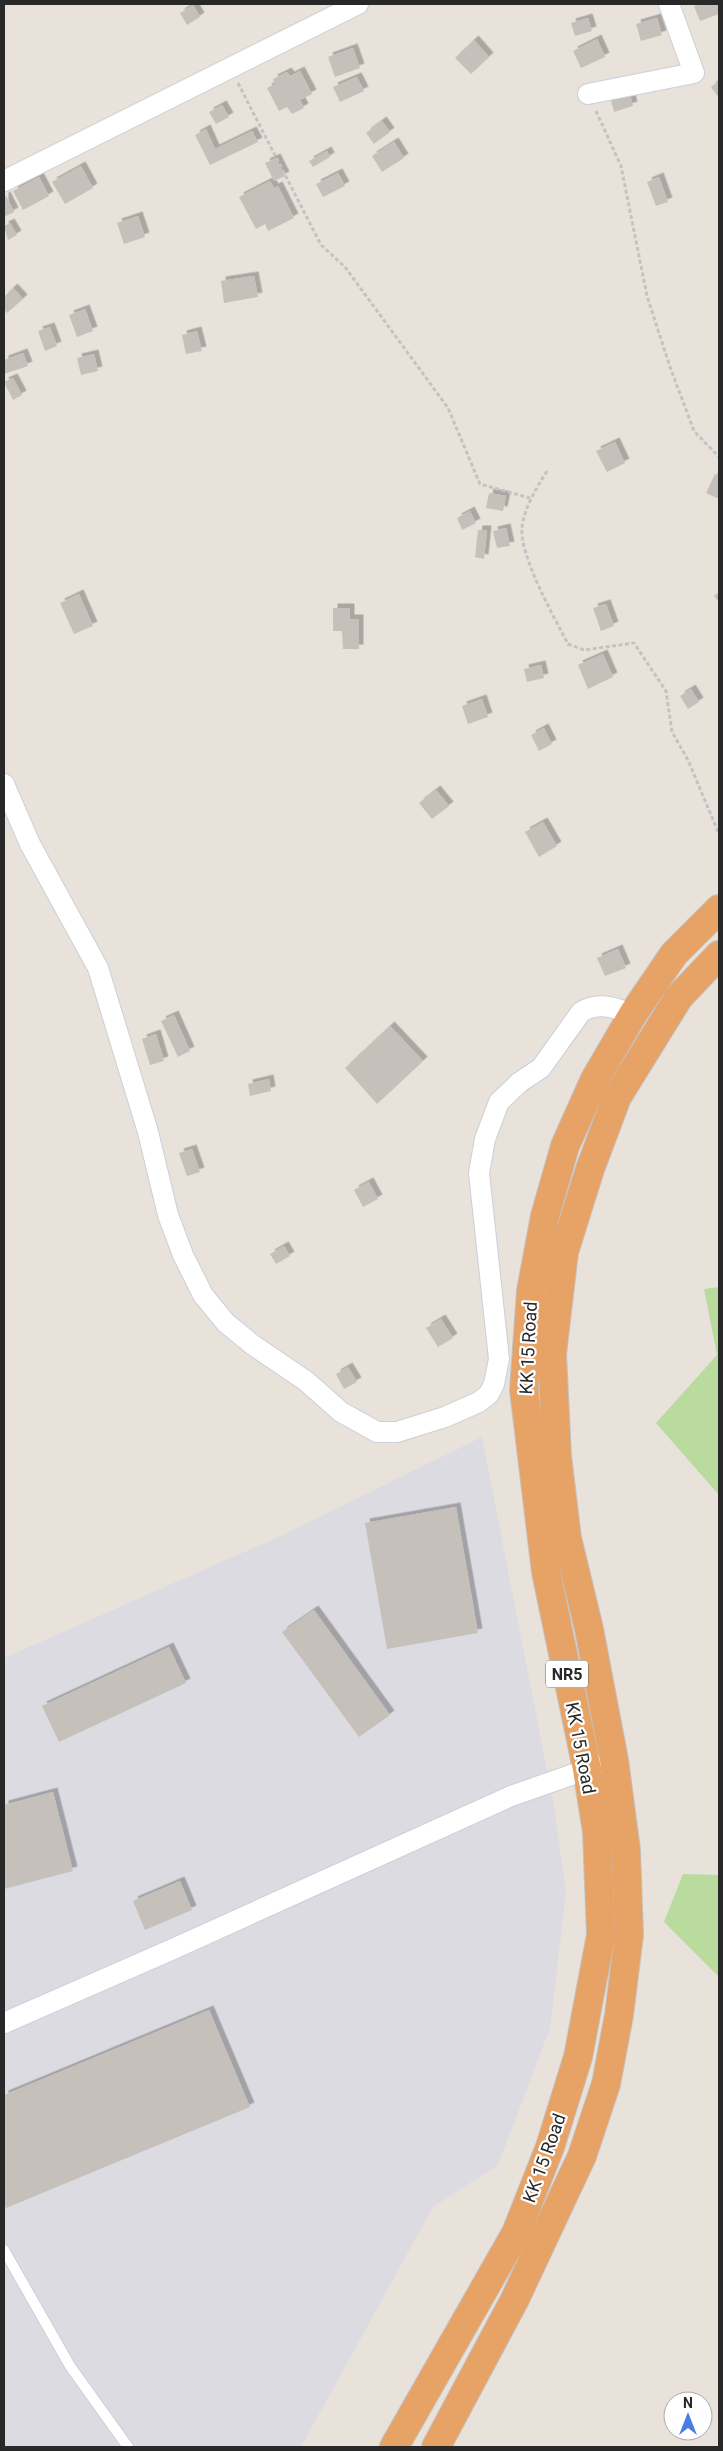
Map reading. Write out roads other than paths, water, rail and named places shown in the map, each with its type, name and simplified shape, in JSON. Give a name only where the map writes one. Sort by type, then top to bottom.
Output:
[{"type":"highway","name":"KK 15 Road","points":[[394,2447],[516,2233],[550,2147],[578,2057],[601,1935],[597,1832],[587,1769],[546,1572],[524,1390],[531,1291],[545,1216],[565,1146],[594,1079],[633,1014],[674,954],[719,908]]},
{"type":"highway","name":"KK 15 Road","points":[[436,2447],[515,2299],[582,2156],[606,2084],[619,2015],[629,1935],[626,1850],[614,1760],[589,1629],[567,1538],[557,1456],[552,1354],[564,1252],[590,1168],[617,1097],[679,997],[719,955]]},
{"type":"street","points":[[4,181],[358,4]]},
{"type":"street","points":[[588,94],[694,73],[669,4]]},
{"type":"street","points":[[4,784],[30,844],[98,968],[148,1132],[168,1216],[182,1255],[203,1295],[226,1323],[253,1345],[306,1381],[341,1412],[377,1432],[397,1432],[445,1417],[479,1402],[489,1394],[494,1384],[499,1359],[478,1173],[485,1138],[499,1102],[520,1082],[541,1068],[581,1012],[599,1005],[633,1014]]},
{"type":"street","points":[[4,2023],[174,1950],[511,1796],[614,1760]]},
{"type":"lane","points":[[4,2250],[70,2366],[128,2447]]}]
